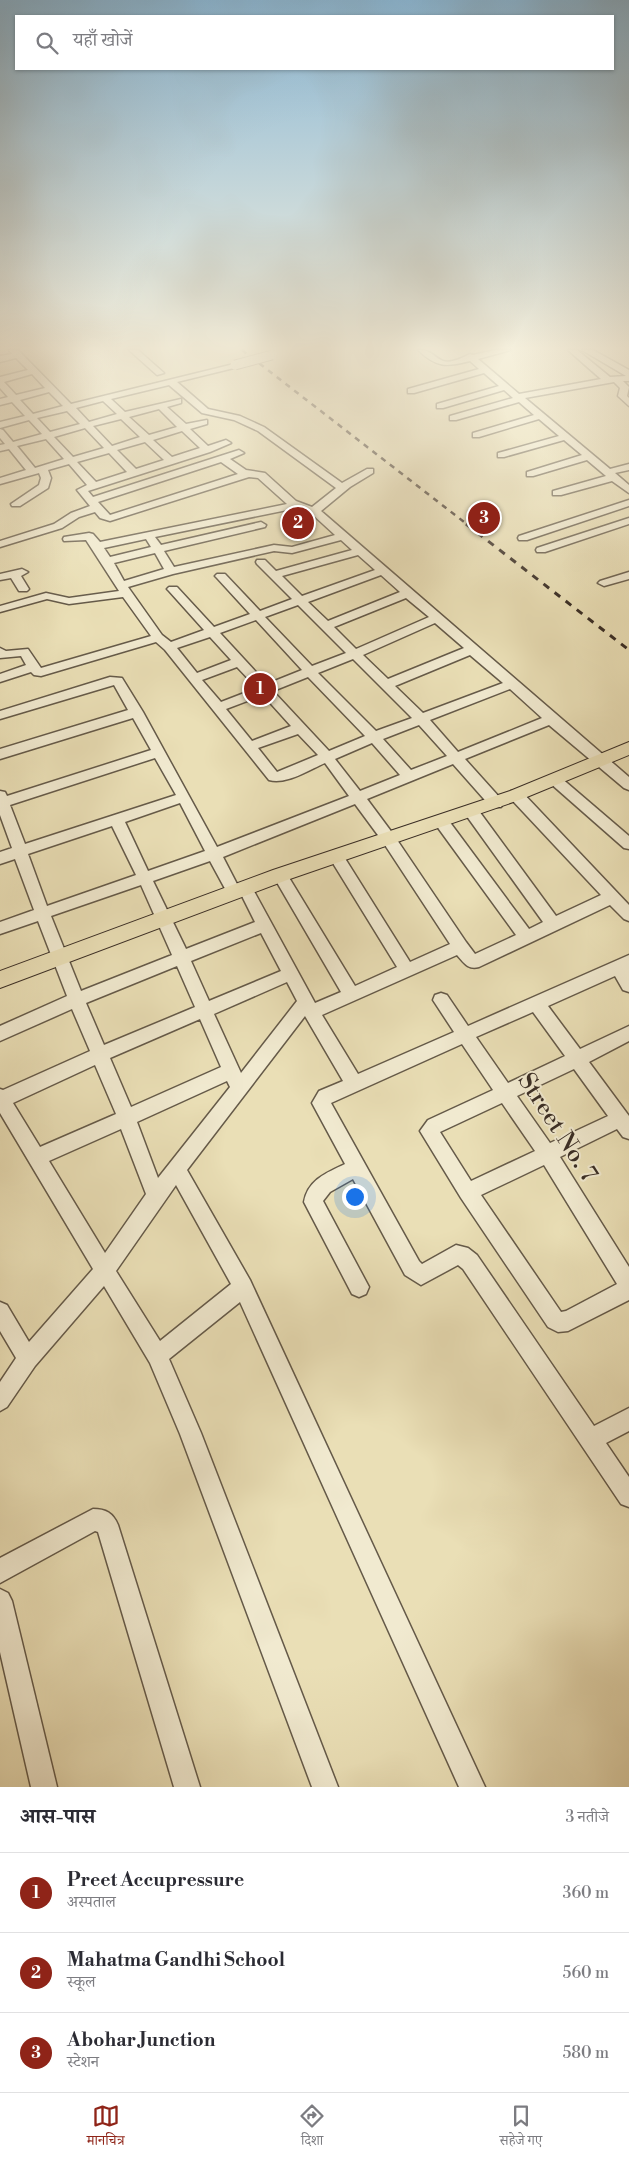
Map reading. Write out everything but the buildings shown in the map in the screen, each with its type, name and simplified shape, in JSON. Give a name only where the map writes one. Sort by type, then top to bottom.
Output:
[{"type":"main road","points":[[0,980],[58,956],[280,875],[496,803],[629,748]]},
{"type":"street","points":[[1,433],[11,446],[46,478],[44,486],[16,504]]},
{"type":"street","points":[[46,433],[93,485]]},
{"type":"street","points":[[0,448],[57,433]]},
{"type":"street","points":[[95,433],[134,473]]},
{"type":"street","points":[[141,433],[182,483]]},
{"type":"street","points":[[0,481],[163,433]]},
{"type":"street","points":[[189,433],[207,450]]},
{"type":"street","points":[[268,433],[342,488]]},
{"type":"street","points":[[476,435],[481,433]]},
{"type":"street","points":[[561,433],[629,490]]},
{"type":"street","points":[[501,455],[565,437]]},
{"type":"street","points":[[226,443],[82,490],[104,516],[110,518],[182,483],[222,458],[239,453]]},
{"type":"street","points":[[530,474],[589,456]]},
{"type":"street","points":[[222,458],[240,472],[247,474]]},
{"type":"street","points":[[557,493],[629,468]]},
{"type":"street","points":[[314,511],[342,488],[370,471]]},
{"type":"street","points":[[0,544],[58,526],[93,504],[182,483],[247,474],[262,475],[289,501],[314,511],[629,785]]},
{"type":"street","points":[[523,538],[629,503]]},
{"type":"street","points":[[97,546],[298,506]]},
{"type":"street","points":[[541,550],[629,521]]},
{"type":"street","points":[[200,525],[215,548]]},
{"type":"street","points":[[2,609],[46,596],[69,601],[124,589],[172,571],[261,525]]},
{"type":"street","points":[[149,535],[172,571]]},
{"type":"street","points":[[68,539],[89,536],[158,638],[169,647],[195,678],[248,747],[274,777],[282,776],[374,737],[512,684]]},
{"type":"street","points":[[107,561],[156,548],[274,548],[292,550],[343,536]]},
{"type":"street","points":[[274,575],[360,551]]},
{"type":"street","points":[[261,562],[421,719],[496,803]]},
{"type":"street","points":[[169,647],[383,571]]},
{"type":"street","points":[[0,578],[18,573],[23,589]]},
{"type":"street","points":[[604,584],[629,575]]},
{"type":"street","points":[[221,576],[310,672],[374,737],[408,777]]},
{"type":"street","points":[[173,589],[327,757],[359,797],[469,960],[477,962],[525,936],[612,897]]},
{"type":"street","points":[[325,626],[408,593]]},
{"type":"street","points":[[218,708],[354,654],[436,618]]},
{"type":"street","points":[[0,652],[4,655],[24,652],[33,667],[38,672],[41,672],[158,638]]},
{"type":"street","points":[[386,685],[473,649]]},
{"type":"street","points":[[195,678],[238,662]]},
{"type":"street","points":[[0,678],[33,667]]},
{"type":"street","points":[[0,715],[114,680],[121,684],[214,854],[264,924],[308,1007],[354,1084]]},
{"type":"street","points":[[0,754],[137,712]]},
{"type":"street","points":[[0,928],[214,854],[551,719]]},
{"type":"street","points":[[248,747],[300,728]]},
{"type":"street","points":[[156,1196],[101,1054],[58,956],[1,801],[159,752]]},
{"type":"street","points":[[555,780],[629,844]]},
{"type":"street","points":[[516,795],[629,915]]},
{"type":"street","points":[[0,858],[184,797]]},
{"type":"street","points":[[471,811],[553,924]]},
{"type":"street","points":[[116,819],[164,918],[239,1089]]},
{"type":"street","points":[[441,821],[525,936]]},
{"type":"street","points":[[336,856],[406,969]]},
{"type":"street","points":[[280,875],[351,994]]},
{"type":"street","points":[[0,1034],[78,999],[264,924]]},
{"type":"street","points":[[0,1400],[28,1359],[104,1270],[156,1196],[239,1089],[308,1007],[351,994],[460,947]]},
{"type":"street","points":[[629,985],[624,965],[325,1097],[321,1104],[412,1268],[418,1274],[424,1274],[461,1255],[470,1262],[629,1496]]},
{"type":"street","points":[[290,974],[0,1099],[157,1356],[190,1433],[325,1787]]},
{"type":"street","name":"Street No. 7","points":[[441,1000],[548,1155],[629,1285]]},
{"type":"street","points":[[468,1192],[548,1155],[625,1125],[537,1004]]},
{"type":"street","points":[[629,1033],[434,1126],[429,1131],[555,1320],[558,1322],[568,1321],[629,1289]]},
{"type":"street","points":[[36,1158],[231,1070]]},
{"type":"street","points":[[357,1168],[318,1188],[313,1196],[313,1202],[359,1287]]},
{"type":"street","points":[[176,1170],[243,1288],[472,1787]]},
{"type":"street","points":[[157,1356],[243,1288]]},
{"type":"street","points":[[0,1312],[28,1359]]},
{"type":"street","points":[[591,1440],[629,1419]]},
{"type":"street","points":[[0,1571],[94,1520],[101,1520],[106,1525],[187,1787]]},
{"type":"street","points":[[0,1601],[44,1787]]},
{"type":"railway","points":[[350,433],[468,525]]},
{"type":"railway","points":[[466,524],[629,650]]},
{"type":"place","name":"Abohar Junction","points":[[484,518]]},
{"type":"place","name":"Mahatma Gandhi School","points":[[298,523]]},
{"type":"place","name":"Preet Accupressure","points":[[260,689]]}]
